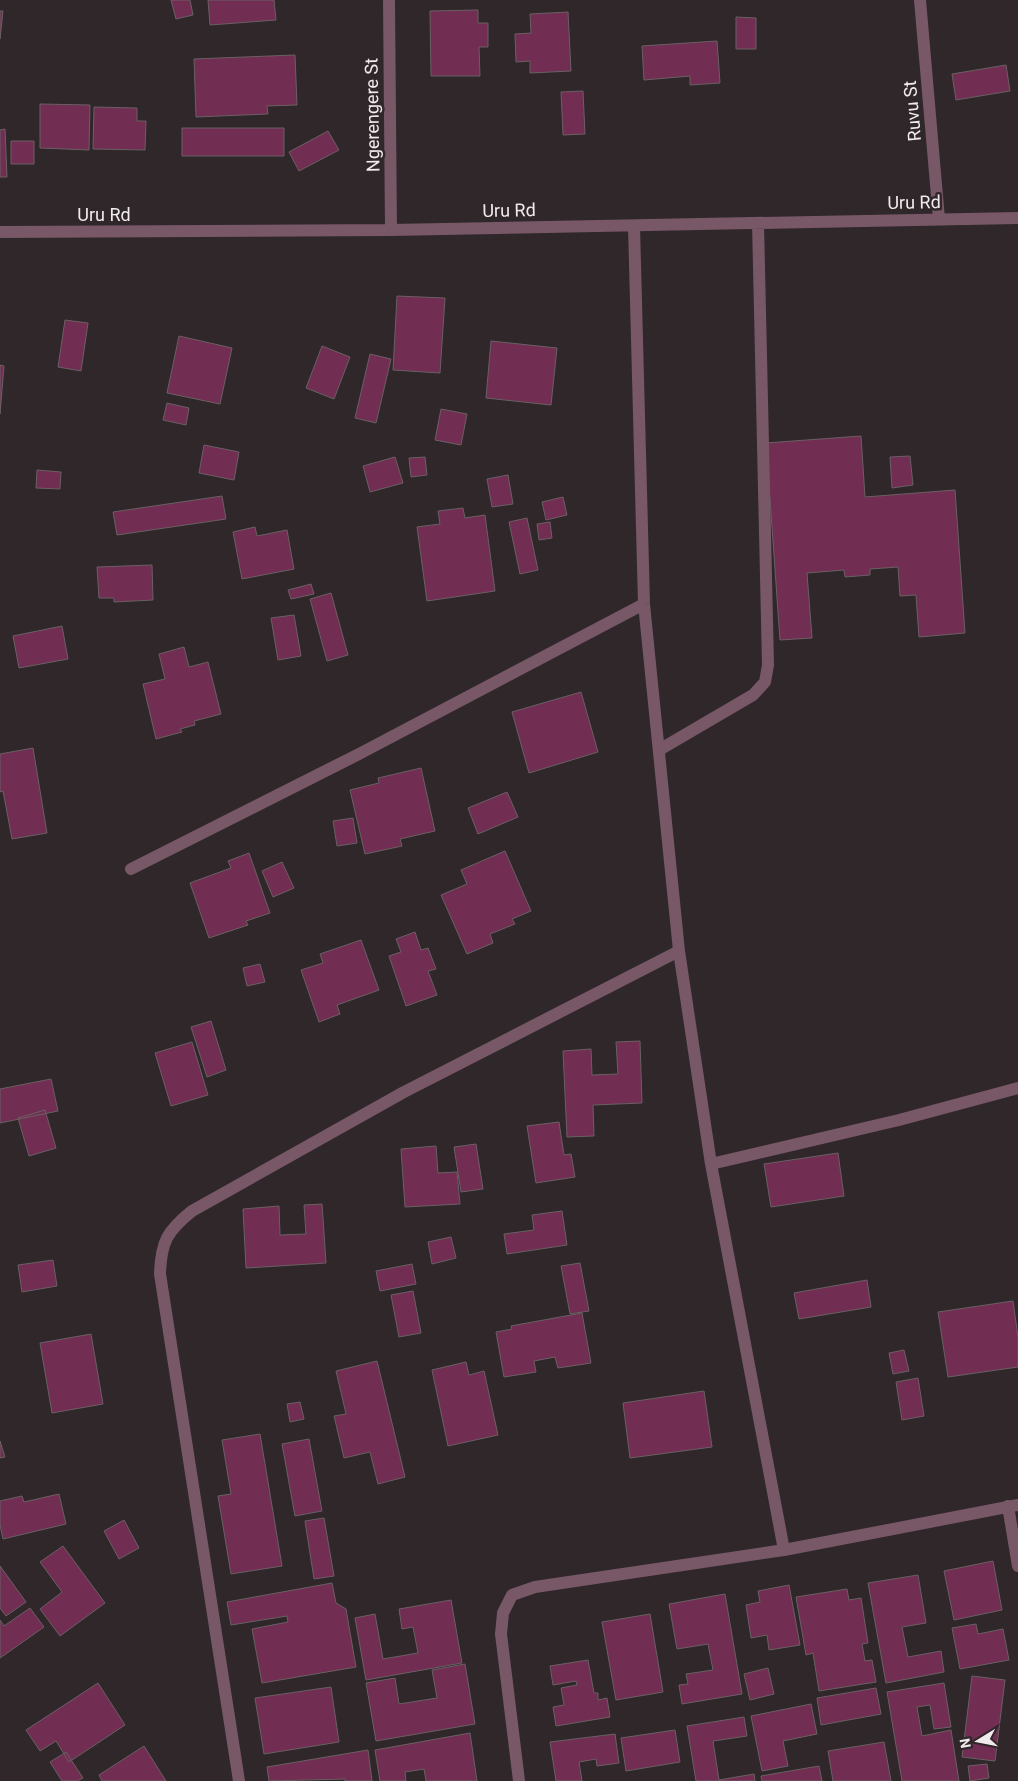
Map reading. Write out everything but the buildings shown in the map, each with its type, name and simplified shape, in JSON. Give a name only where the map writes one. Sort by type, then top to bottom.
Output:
[{"type":"street","name":"Ngerengere St","points":[[389,0],[391,230]]},
{"type":"street","name":"Ruvu St","points":[[920,0],[939,219]]},
{"type":"street","name":"Uru Rd","points":[[0,232],[391,230],[1018,218]]},
{"type":"street","points":[[659,750],[754,695],[765,682],[768,665],[758,223]]},
{"type":"street","points":[[634,226],[644,604],[679,950],[711,1164],[784,1550]]},
{"type":"street","points":[[131,869],[359,754],[644,604]]},
{"type":"street","points":[[239,1781],[160,1274],[160,1256],[165,1239],[175,1225],[192,1211],[336,1130],[404,1092],[679,950]]},
{"type":"street","points":[[711,1164],[899,1120],[1018,1088]]},
{"type":"street","points":[[519,1781],[501,1634],[503,1613],[512,1595],[535,1587],[784,1550],[1013,1506],[1018,1566]]}]
